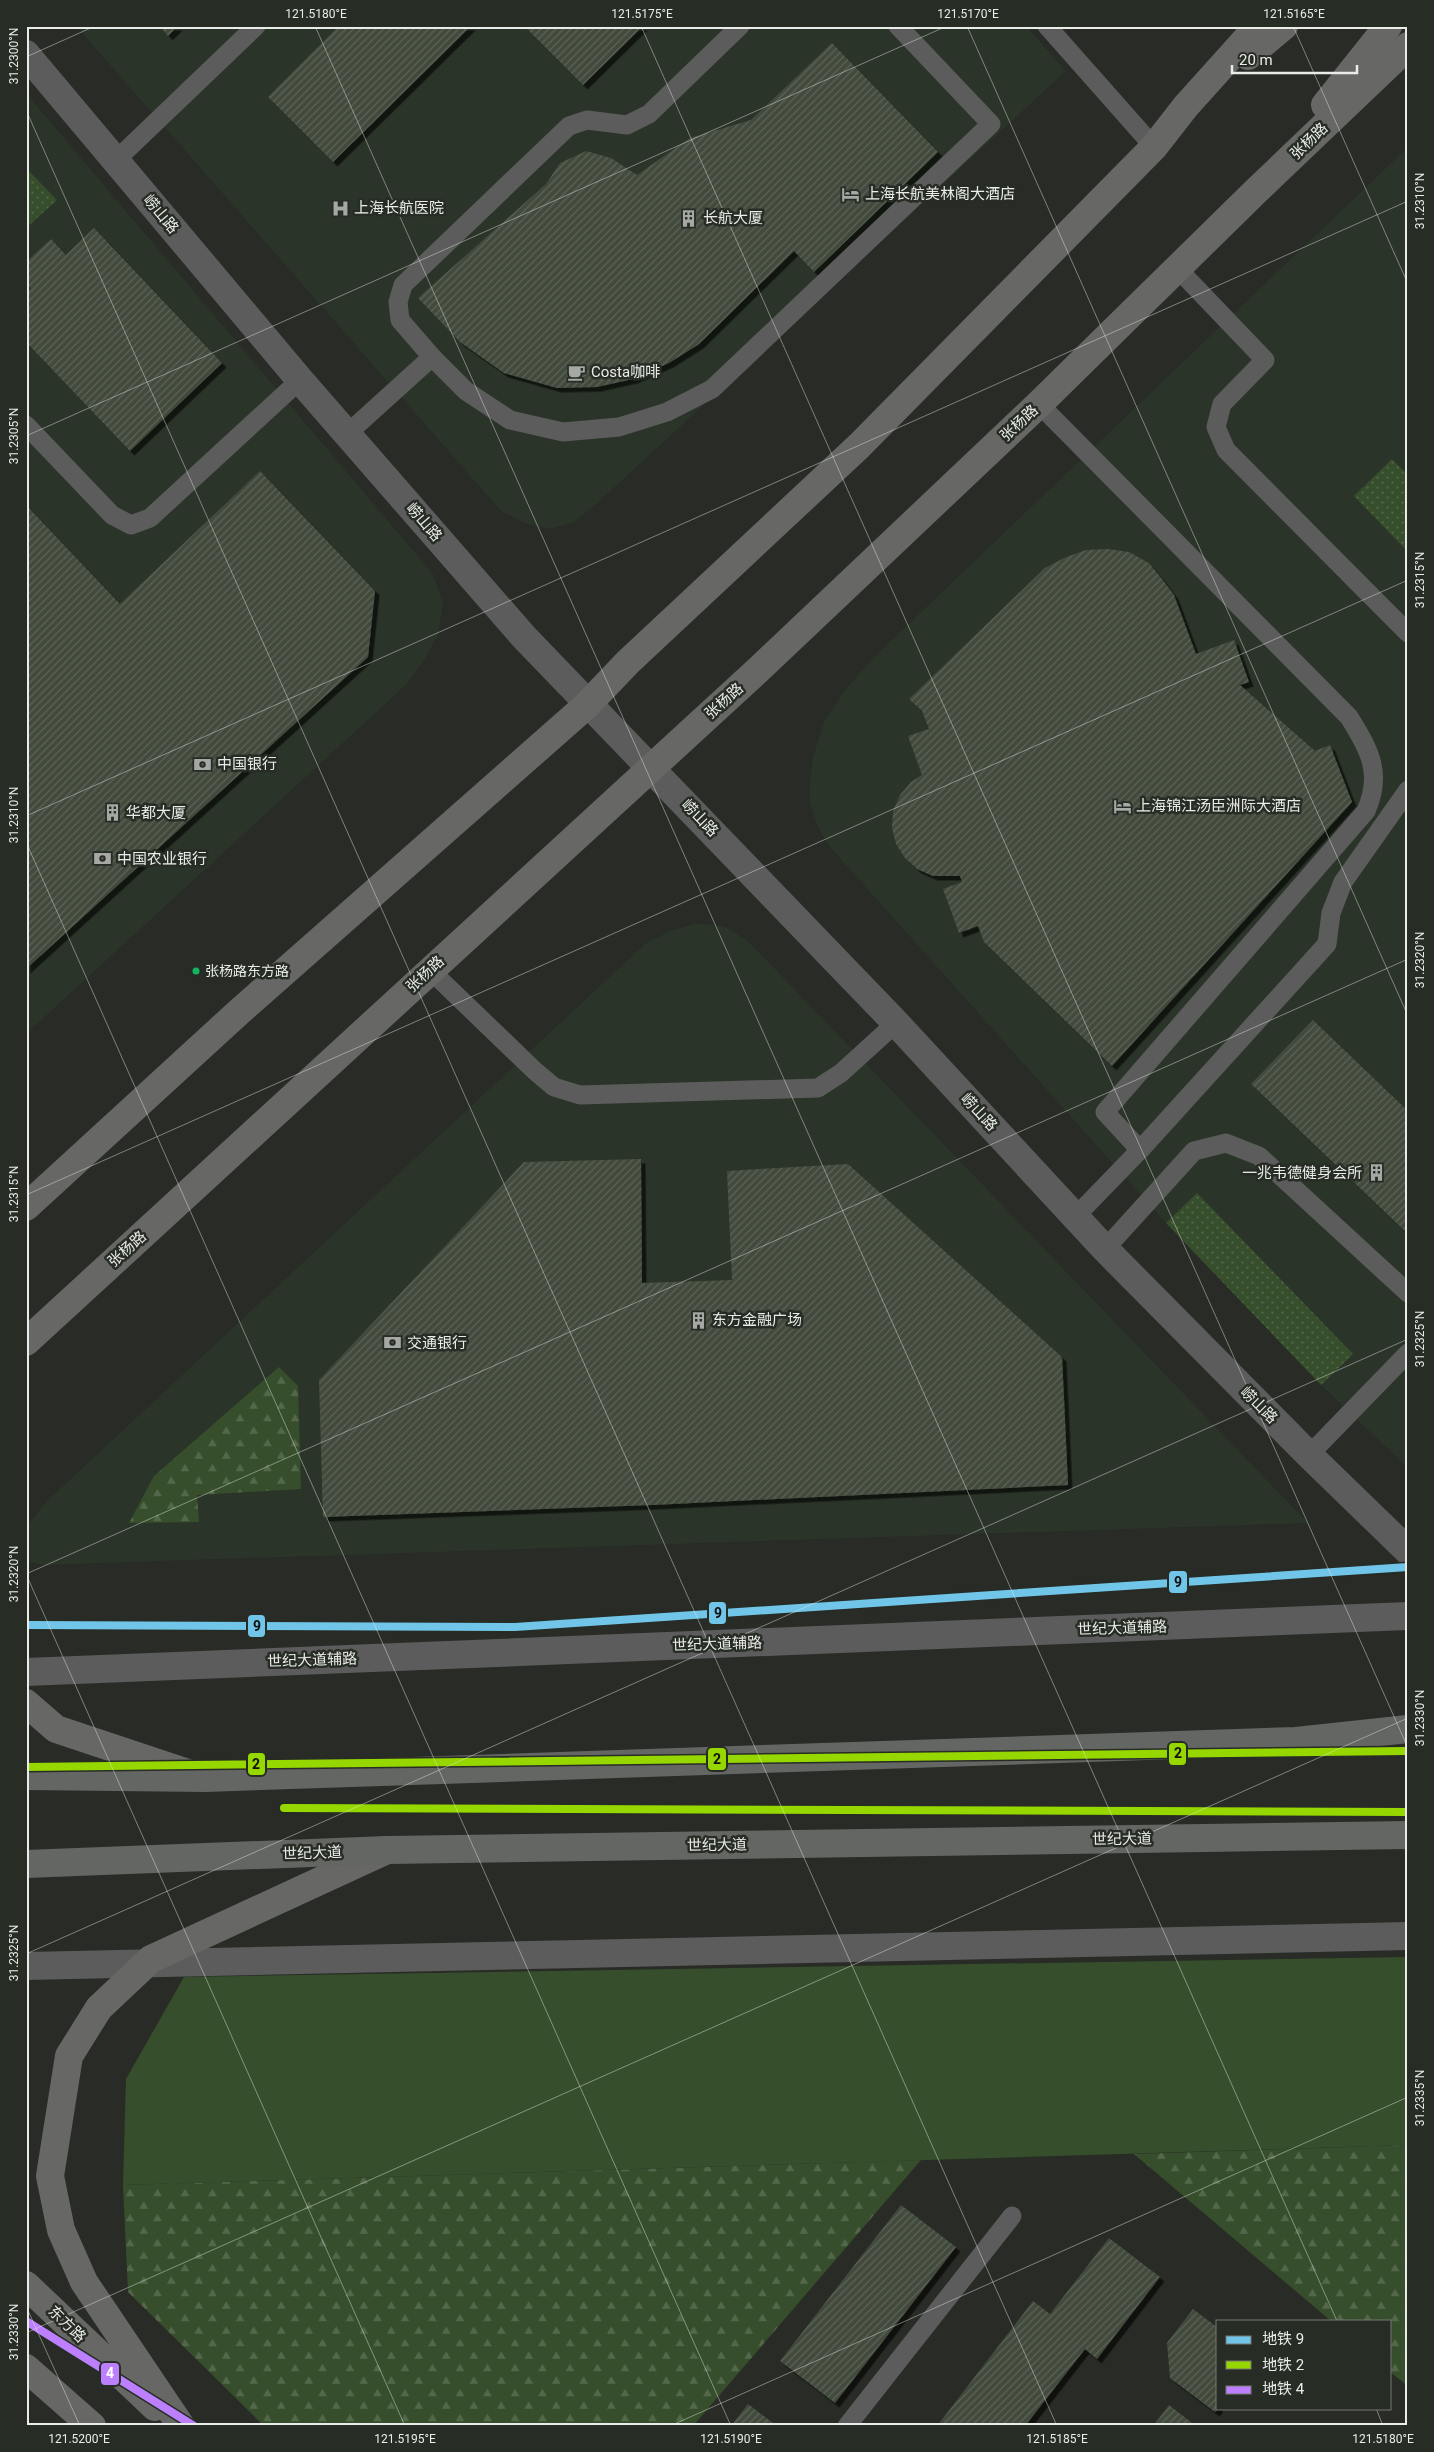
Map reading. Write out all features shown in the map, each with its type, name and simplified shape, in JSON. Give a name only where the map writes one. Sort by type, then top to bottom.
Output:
[{"type":"main road","points":[[26,1207],[255,998],[587,705],[628,662],[859,446],[1154,147],[1186,106],[1258,26]]},
{"type":"main road","points":[[1186,106],[1284,26]]},
{"type":"main road","points":[[1255,192],[1388,26]]},
{"type":"main road","name":"张杨路","points":[[26,1342],[650,768],[1039,404],[1255,192],[1404,57]]},
{"type":"main road","points":[[26,1703],[56,1729],[205,1778]]},
{"type":"main road","points":[[26,1776],[205,1778],[1296,1741],[1408,1730]]},
{"type":"main road","name":"世纪大道","points":[[26,1864],[387,1850],[1408,1835]]},
{"type":"main road","points":[[181,2426],[84,2282],[61,2230],[50,2176],[69,2056],[99,2008],[148,1962],[387,1850]]},
{"type":"main road","name":"东方路","points":[[26,2285],[174,2426]]},
{"type":"main road","points":[[26,2368],[92,2426]]},
{"type":"street","name":"崂山路","points":[[26,54],[300,380],[524,637],[587,705],[896,1023],[1105,1249],[1309,1456],[1408,1551]]},
{"type":"street","name":"世纪大道辅路","points":[[26,1672],[1408,1616]]},
{"type":"street","points":[[1177,1838],[1408,1842]]},
{"type":"street","points":[[26,1966],[1408,1936]]},
{"type":"lane","points":[[115,161],[256,26]]},
{"type":"lane","points":[[740,26],[649,114],[628,124],[587,120],[570,126],[403,284],[398,302],[400,320],[432,357],[466,391],[510,420],[563,432],[619,427],[667,412],[712,389],[991,124],[898,26]]},
{"type":"lane","points":[[1047,26],[1154,147]]},
{"type":"lane","points":[[1177,268],[1265,360],[1222,404],[1216,427],[1226,450],[1408,633]]},
{"type":"lane","points":[[347,434],[432,357]]},
{"type":"lane","points":[[26,426],[112,515],[131,525],[150,518],[300,380]]},
{"type":"lane","points":[[1039,404],[1349,717],[1368,748],[1375,778],[1373,796],[1366,811],[1105,1112],[1140,1150]]},
{"type":"lane","points":[[1076,1216],[1140,1150],[1327,944],[1331,913],[1343,882],[1408,790]]},
{"type":"lane","points":[[430,970],[535,1072],[554,1087],[580,1095],[818,1088],[841,1073],[896,1023]]},
{"type":"lane","points":[[1105,1249],[1194,1151],[1226,1143],[1259,1156],[1408,1293]]},
{"type":"lane","points":[[1309,1456],[1408,1353]]},
{"type":"lane","points":[[847,2426],[1012,2216]]},
{"type":"shaded area","points":[[76,26],[1026,26],[1066,71],[593,507],[574,522],[550,529],[524,523],[501,511]]},
{"type":"shaded area","points":[[26,93],[433,574],[443,603],[438,635],[425,659],[407,684],[26,1034]]},
{"type":"shaded area","points":[[1408,147],[1408,1468],[1321,1385],[1166,1223],[829,846],[817,825],[810,803],[810,781],[813,757],[824,722],[845,690],[874,657]]},
{"type":"shaded area","points":[[697,923],[726,927],[748,941],[1308,1523],[41,1565],[26,1560],[26,1527],[47,1501],[645,944],[670,931]]},
{"type":"green space","points":[[26,168],[57,200],[26,228]]},
{"type":"green space","points":[[1392,459],[1408,475],[1408,552],[1354,496]]},
{"type":"green space","points":[[1197,1193],[1353,1354],[1321,1385],[1166,1223]]},
{"type":"green space","points":[[279,1367],[298,1386],[301,1489],[197,1495],[199,1522],[129,1523],[154,1476]]},
{"type":"green space","points":[[1408,1957],[1408,2145],[123,2185],[126,2079],[184,1977]]},
{"type":"green space","points":[[1408,2145],[1408,2386],[1392,2374],[1392,2320],[1330,2320],[1134,2154]]},
{"type":"green space","points":[[921,2160],[693,2426],[264,2426],[128,2292],[123,2185]]},
{"type":"building","points":[[160,26],[178,26],[168,36]]},
{"type":"building","points":[[339,26],[471,26],[333,162],[268,97]]},
{"type":"building","points":[[524,26],[643,26],[583,85]]},
{"type":"building","name":"长航大厦","points":[[832,43],[938,152],[814,272],[794,251],[699,344],[669,363],[633,379],[597,387],[557,388],[504,373],[460,342],[418,298],[546,184],[560,163],[586,151],[611,158],[637,175],[690,138],[751,120]]},
{"type":"building","points":[[94,228],[222,363],[130,451],[26,342],[26,293],[31,288],[26,284],[26,262],[51,239],[66,255]]},
{"type":"building","name":"华都大厦","points":[[260,471],[375,591],[368,657],[26,969],[26,505],[120,604]]},
{"type":"building","name":"上海锦江汤臣洲际大酒店","points":[[1108,549],[1129,552],[1149,563],[1174,595],[1196,654],[1234,640],[1249,682],[1240,685],[1315,751],[1330,745],[1352,802],[1112,1066],[984,942],[978,926],[959,933],[943,889],[962,882],[960,876],[933,876],[917,869],[905,858],[896,844],[892,828],[893,811],[900,795],[911,782],[922,775],[908,736],[929,729],[922,711],[909,699],[1045,568],[1064,558],[1086,550]]},
{"type":"building","name":"一兆韦德健身会所","points":[[1313,1020],[1408,1111],[1408,1234],[1251,1084]]},
{"type":"building","name":"东方金融广场","points":[[641,1159],[642,1283],[732,1280],[727,1171],[848,1164],[1062,1357],[1068,1485],[652,1505],[323,1517],[319,1380],[524,1162]]},
{"type":"building","points":[[901,2205],[956,2247],[835,2403],[780,2361]]},
{"type":"building","points":[[1109,2238],[1160,2277],[1097,2359],[1085,2349],[1025,2426],[937,2426],[1033,2301],[1050,2314]]},
{"type":"building","points":[[1193,2309],[1216,2326],[1217,2410],[1215,2412],[1170,2378],[1167,2343]]},
{"type":"building","points":[[748,2404],[777,2426],[731,2426]]},
{"type":"building","points":[[1169,2405],[1196,2426],[1153,2426]]},
{"type":"metro line","name":"9","points":[[26,1625],[515,1627],[1408,1567]]},
{"type":"metro line","name":"2","points":[[26,1767],[1408,1751]]},
{"type":"metro line","name":"2","points":[[284,1808],[1408,1812]]},
{"type":"metro line","name":"4","points":[[26,2321],[194,2426]]},
{"type":"place","name":"上海长航美林阁大酒店","points":[[851,194]]},
{"type":"place","name":"上海长航医院","points":[[340,208]]},
{"type":"place","name":"长航大厦","points":[[689,218]]},
{"type":"place","name":"Costa咖啡","points":[[577,372]]},
{"type":"place","name":"中国银行","points":[[203,764]]},
{"type":"place","name":"上海锦江汤臣洲际大酒店","points":[[1122,806]]},
{"type":"place","name":"华都大厦","points":[[112,813]]},
{"type":"place","name":"中国农业银行","points":[[103,859]]},
{"type":"place","name":"张杨路东方路","points":[[196,971]]},
{"type":"place","name":"一兆韦德健身会所","points":[[1376,1173]]},
{"type":"place","name":"东方金融广场","points":[[698,1320]]},
{"type":"place","name":"交通银行","points":[[393,1343]]}]
